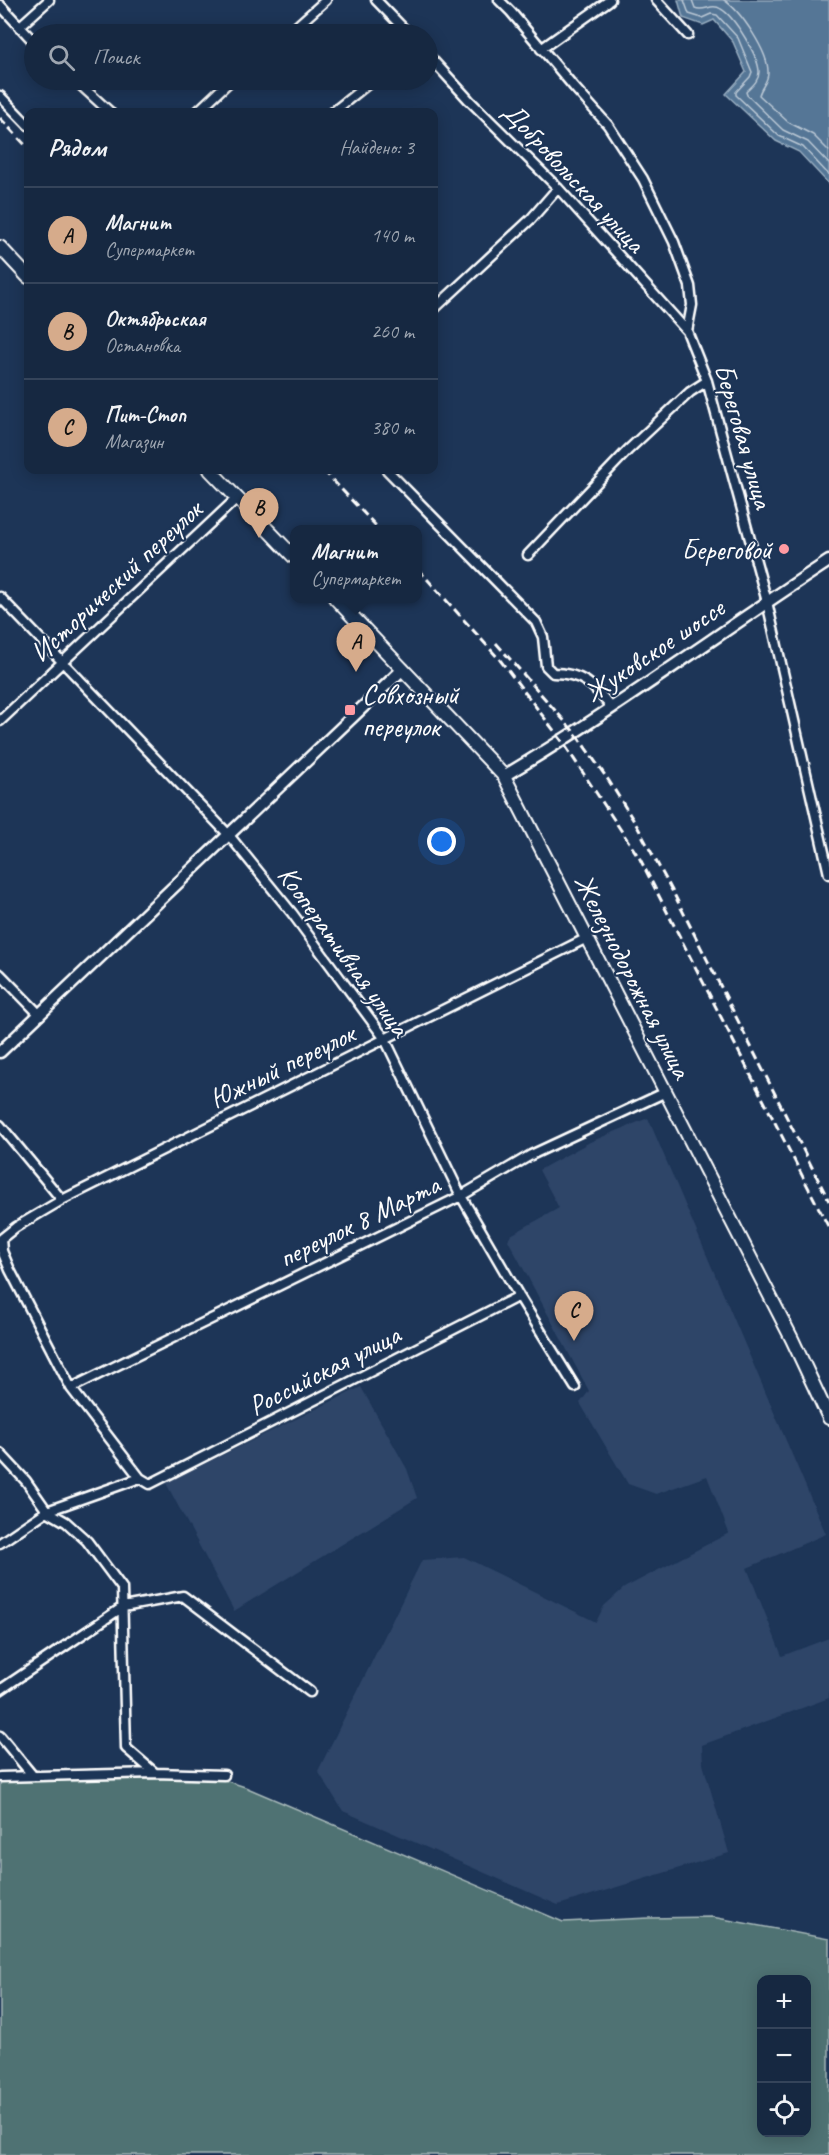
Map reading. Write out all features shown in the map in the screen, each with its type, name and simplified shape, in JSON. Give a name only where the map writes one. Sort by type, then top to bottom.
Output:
[{"type":"main road","points":[[0,247],[24,273]]},
{"type":"main road","points":[[214,474],[290,553]]},
{"type":"main road","name":"Железнодорожная улица","points":[[340,603],[504,776],[792,1339],[829,1418]]},
{"type":"street","points":[[19,27],[49,0]]},
{"type":"street","points":[[299,24],[326,0]]},
{"type":"street","points":[[376,0],[399,24]]},
{"type":"street","name":"Береговая улица","points":[[499,0],[512,12],[541,49],[608,125],[643,178],[674,242],[690,286],[692,305],[687,331],[707,381],[767,602],[829,874]]},
{"type":"street","points":[[541,49],[610,0]]},
{"type":"street","points":[[656,0],[688,34]]},
{"type":"street","points":[[0,5],[24,32]]},
{"type":"street","name":"Добровольская улица","points":[[438,66],[558,189],[687,331]]},
{"type":"street","points":[[86,90],[106,108]]},
{"type":"street","points":[[200,108],[220,90]]},
{"type":"street","points":[[338,108],[360,90]]},
{"type":"street","points":[[0,96],[24,121]]},
{"type":"street","points":[[438,305],[531,219],[558,189]]},
{"type":"street","points":[[528,555],[628,450],[690,392],[707,381]]},
{"type":"street","points":[[391,474],[536,622],[543,638],[546,666],[553,673],[564,673],[582,679],[595,687],[611,707]]},
{"type":"street","name":"Исторический переулок","points":[[0,721],[237,498]]},
{"type":"street","name":"Жуковское шоссе","points":[[504,776],[575,733],[829,561]]},
{"type":"street","name":"Кооперативная улица","points":[[0,597],[228,834],[292,913],[385,1040],[461,1196],[575,1387]]},
{"type":"street","points":[[0,1052],[403,669]]},
{"type":"street","name":"Южный переулок","points":[[1,1239],[16,1227],[62,1200],[587,938]]},
{"type":"street","points":[[0,974],[40,1015]]},
{"type":"street","name":"переулок 8 Марта","points":[[71,1388],[461,1196],[531,1155],[666,1092]]},
{"type":"street","points":[[0,1125],[62,1200]]},
{"type":"street","points":[[0,1543],[47,1511],[140,1478],[71,1388],[10,1270],[2,1251],[1,1239]]},
{"type":"street","name":"Российская улица","points":[[140,1478],[150,1484],[519,1296]]},
{"type":"street","points":[[0,1453],[26,1481],[47,1511],[66,1522],[87,1541],[122,1588],[126,1748],[155,1773]]},
{"type":"street","points":[[0,1690],[123,1607],[183,1596],[310,1692]]},
{"type":"street","points":[[0,1736],[33,1776]]},
{"type":"street","points":[[0,1777],[155,1773],[224,1775]]},
{"type":"shaded area","points":[[648,1118],[826,1534],[747,1568],[782,1656],[829,1638],[829,1698],[702,1745],[703,1764],[729,1853],[558,1905],[343,1811],[318,1771],[422,1560],[464,1557],[596,1622],[604,1606],[624,1588],[729,1533],[707,1476],[656,1494],[628,1484],[580,1403],[589,1391],[508,1240],[511,1235],[559,1208],[539,1170],[590,1142]]},
{"type":"shaded area","points":[[361,1387],[407,1469],[417,1498],[234,1611],[166,1483]]},
{"type":"green space","points":[[206,1778],[224,1780],[563,1922],[712,1917],[829,1939],[829,2155],[0,2155],[0,1781]]},
{"type":"water","points":[[678,0],[829,0],[829,184],[799,152],[776,141],[726,94],[746,72],[733,42],[714,20],[703,25],[683,18]]},
{"type":"railway","points":[[0,118],[24,144]]},
{"type":"railway","points":[[327,474],[375,525]]},
{"type":"railway","points":[[422,573],[500,660],[562,741],[640,859],[829,1228]]},
{"type":"railway","points":[[496,643],[575,733],[637,826],[675,896],[829,1201]]},
{"type":"place","name":"Октябрьская","points":[[259,538]]},
{"type":"place","name":"Береговой","points":[[784,549]]},
{"type":"place","name":"Магнит","points":[[356,672]]},
{"type":"place","name":"Совхозный переулок","points":[[350,710]]},
{"type":"place","name":"Пит-Стоп","points":[[574,1341]]}]
